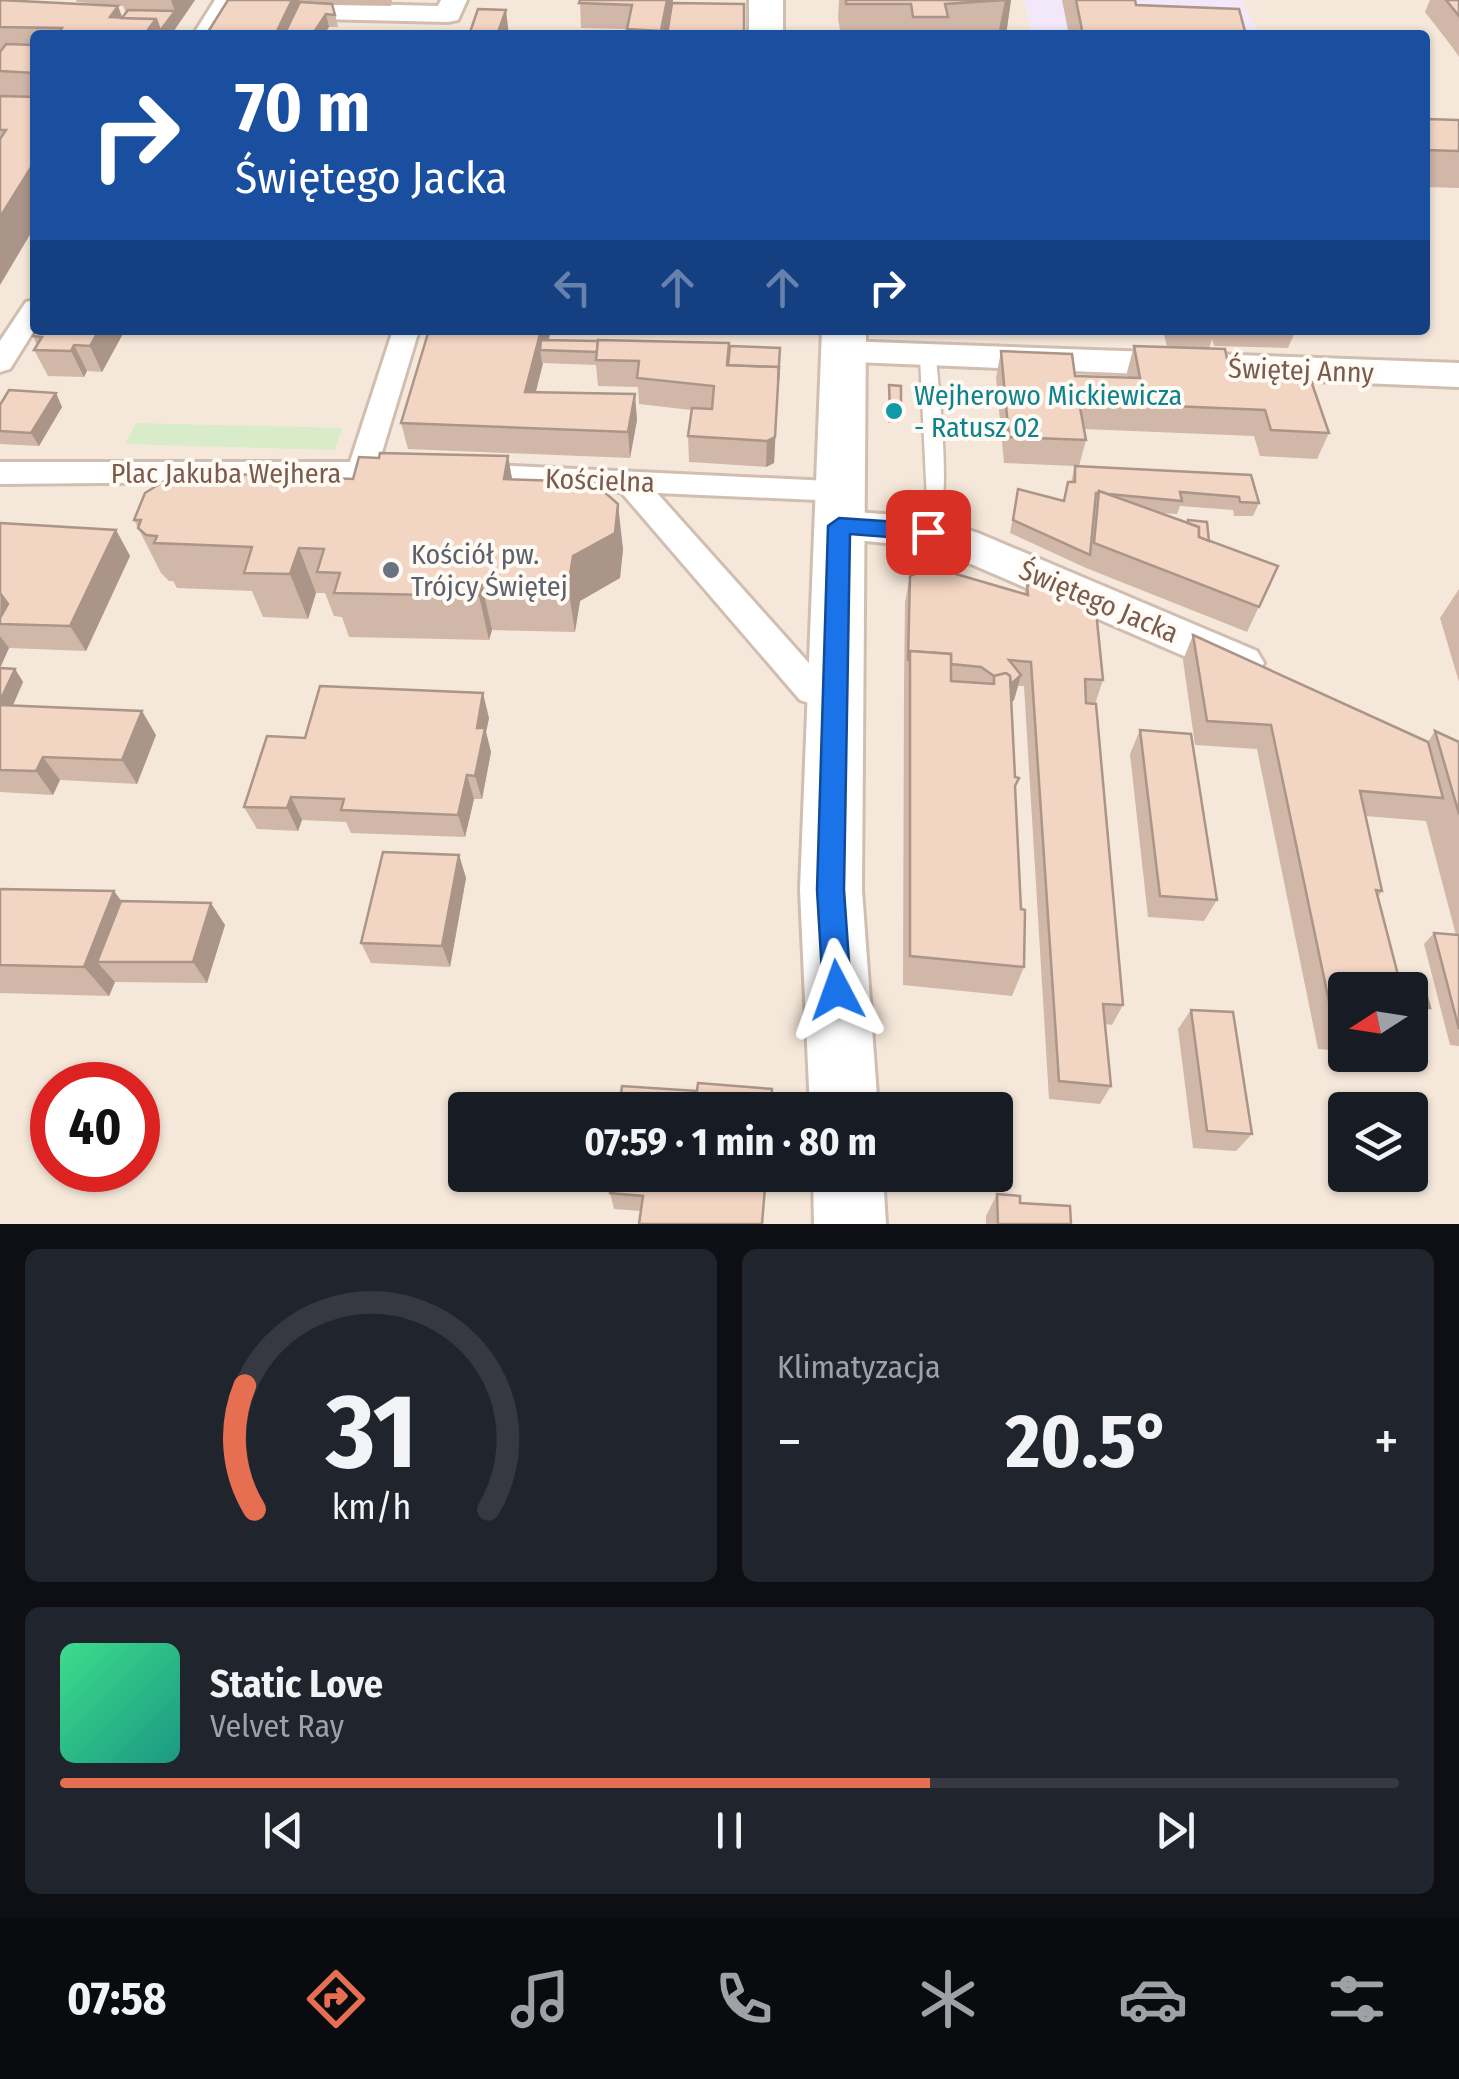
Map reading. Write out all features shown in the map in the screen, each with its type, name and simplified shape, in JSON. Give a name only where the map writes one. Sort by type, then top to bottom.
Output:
[{"type":"street","points":[[208,30],[230,6],[448,14],[454,0]]},
{"type":"street","points":[[766,0],[766,30]]},
{"type":"street","points":[[0,363],[30,316]]},
{"type":"street","name":"Plac Jakuba Wejhera","points":[[0,473],[361,474],[404,335]]},
{"type":"street","points":[[843,342],[831,890],[843,1092]]},
{"type":"street","name":"Świętej Anny","points":[[843,342],[928,357],[1459,375]]},
{"type":"street","name":"Kościelna","points":[[361,474],[628,480],[839,508]]},
{"type":"street","points":[[628,480],[812,690]]},
{"type":"street","name":"Świętego Jacka","points":[[839,508],[928,532],[1286,683]]},
{"type":"street","points":[[849,1192],[850,1224]]},
{"type":"lane","points":[[928,357],[936,500],[928,532]]},
{"type":"shaded area","points":[[0,0],[1459,0],[1459,1224],[0,1224]]},
{"type":"shaded area","points":[[1024,0],[1242,0],[1257,30],[1031,30]]},
{"type":"green space","points":[[136,423],[342,428],[335,450],[125,444]]},
{"type":"building","points":[[0,0],[118,6],[110,17],[156,19],[148,30],[0,27]]},
{"type":"building","points":[[228,0],[292,0],[277,30],[209,30]]},
{"type":"building","points":[[667,0],[661,30],[627,29],[632,5],[579,3]]},
{"type":"building","points":[[846,0],[1005,0],[945,4],[948,17],[913,17],[911,4],[846,4]]},
{"type":"building","points":[[1076,0],[1135,0],[1136,5],[1239,9],[1245,30],[1082,30]]},
{"type":"building","points":[[1446,0],[1459,0],[1459,16]]},
{"type":"building","points":[[300,2],[332,4],[335,15],[326,14],[315,30],[286,30]]},
{"type":"building","points":[[672,3],[744,4],[744,30],[668,30]]},
{"type":"building","points":[[478,9],[506,10],[499,30],[471,30]]},
{"type":"building","points":[[128,10],[175,11],[161,30],[156,19],[122,18]]},
{"type":"building","points":[[6,44],[30,45],[30,73],[0,71],[0,52]]},
{"type":"building","points":[[0,96],[30,97],[30,169],[0,217],[0,139],[6,130],[0,130]]},
{"type":"building","points":[[1430,119],[1459,120],[1459,151],[1430,150]]},
{"type":"building","points":[[96,335],[90,346],[74,345],[71,351],[34,350],[42,337],[33,336]]},
{"type":"building","points":[[427,335],[540,335],[525,392],[635,394],[628,432],[401,423]]},
{"type":"building","points":[[541,340],[598,341],[597,352],[540,350]]},
{"type":"building","points":[[598,340],[729,343],[727,365],[779,367],[775,437],[767,441],[688,436],[692,408],[712,409],[714,386],[637,378],[639,361],[596,360]]},
{"type":"building","points":[[730,346],[780,348],[779,367],[728,365]]},
{"type":"building","points":[[1134,346],[1225,349],[1229,368],[1308,372],[1329,433],[1271,430],[1265,410],[1079,402],[1086,440],[1009,437],[1001,351],[1072,354],[1075,376],[1140,378]]},
{"type":"building","points":[[889,385],[901,386],[901,410],[890,409]]},
{"type":"building","points":[[9,390],[56,393],[31,433],[0,431],[0,405]]},
{"type":"building","points":[[380,453],[508,456],[504,479],[593,482],[618,504],[615,533],[573,556],[568,587],[482,585],[479,596],[334,593],[340,573],[317,572],[324,549],[299,548],[290,574],[244,573],[252,547],[154,543],[157,536],[146,535],[138,528],[141,520],[134,520],[145,493],[169,478],[182,479],[185,472],[353,479],[359,457],[379,458]]},
{"type":"building","points":[[1075,466],[1251,475],[1259,503],[1240,502],[1239,497],[1180,492],[1182,501],[1099,491],[1090,555],[1013,520],[1018,489],[1064,501],[1068,482],[1075,482]]},
{"type":"building","points":[[1099,491],[1199,527],[1199,537],[1278,566],[1259,607],[1094,543]]},
{"type":"building","points":[[1188,520],[1207,522],[1209,541],[1199,537],[1199,527]]},
{"type":"building","points":[[0,523],[116,530],[70,626],[0,624],[8,604],[0,593]]},
{"type":"building","points":[[932,567],[1028,595],[1027,585],[1078,590],[1078,600],[1095,601],[1103,680],[1085,679],[1086,703],[1096,704],[1123,1005],[1103,1004],[1111,1086],[1059,1081],[1031,662],[1009,660],[1021,675],[1011,684],[1006,673],[994,676],[981,667],[951,664],[951,654],[910,651],[908,661],[910,576]]},
{"type":"building","points":[[1193,635],[1428,742],[1443,798],[1360,791],[1382,891],[1376,890],[1397,972],[1328,972],[1328,997],[1271,725],[1207,721]]},
{"type":"building","points":[[910,651],[951,654],[951,681],[994,684],[994,676],[1010,676],[1015,777],[1019,778],[1015,786],[1021,909],[1025,910],[1024,967],[910,956]]},
{"type":"building","points":[[0,668],[15,669],[0,701]]},
{"type":"building","points":[[320,686],[483,693],[477,728],[485,728],[475,776],[467,775],[458,815],[341,810],[344,799],[291,797],[287,808],[244,807],[267,736],[305,738]]},
{"type":"building","points":[[0,705],[142,711],[122,760],[43,757],[36,771],[0,770]]},
{"type":"building","points":[[1140,730],[1191,734],[1217,900],[1160,896]]},
{"type":"building","points":[[1435,731],[1459,742],[1459,814]]},
{"type":"building","points":[[383,852],[459,855],[442,946],[361,943]]},
{"type":"building","points":[[0,889],[114,891],[84,967],[0,965]]},
{"type":"building","points":[[121,901],[211,903],[193,962],[97,962]]},
{"type":"building","points":[[1434,933],[1459,935],[1459,1029]]},
{"type":"building","points":[[1191,1010],[1233,1012],[1252,1134],[1207,1131]]},
{"type":"building","points":[[698,1083],[772,1089],[772,1092],[621,1092],[622,1086],[697,1091]]},
{"type":"building","points":[[765,1192],[762,1224],[639,1224],[643,1196],[610,1193]]},
{"type":"building","points":[[997,1194],[1020,1196],[1020,1203],[1070,1206],[1071,1224],[998,1224]]},
{"type":"place","name":"Wejherowo Mickiewicza - Ratusz 02","points":[[894,411]]},
{"type":"place","name":"Kościół pw. Trójcy Świętej","points":[[391,570]]},
{"type":"route","points":[[837,990],[831,890],[839,526],[928,532]]}]
